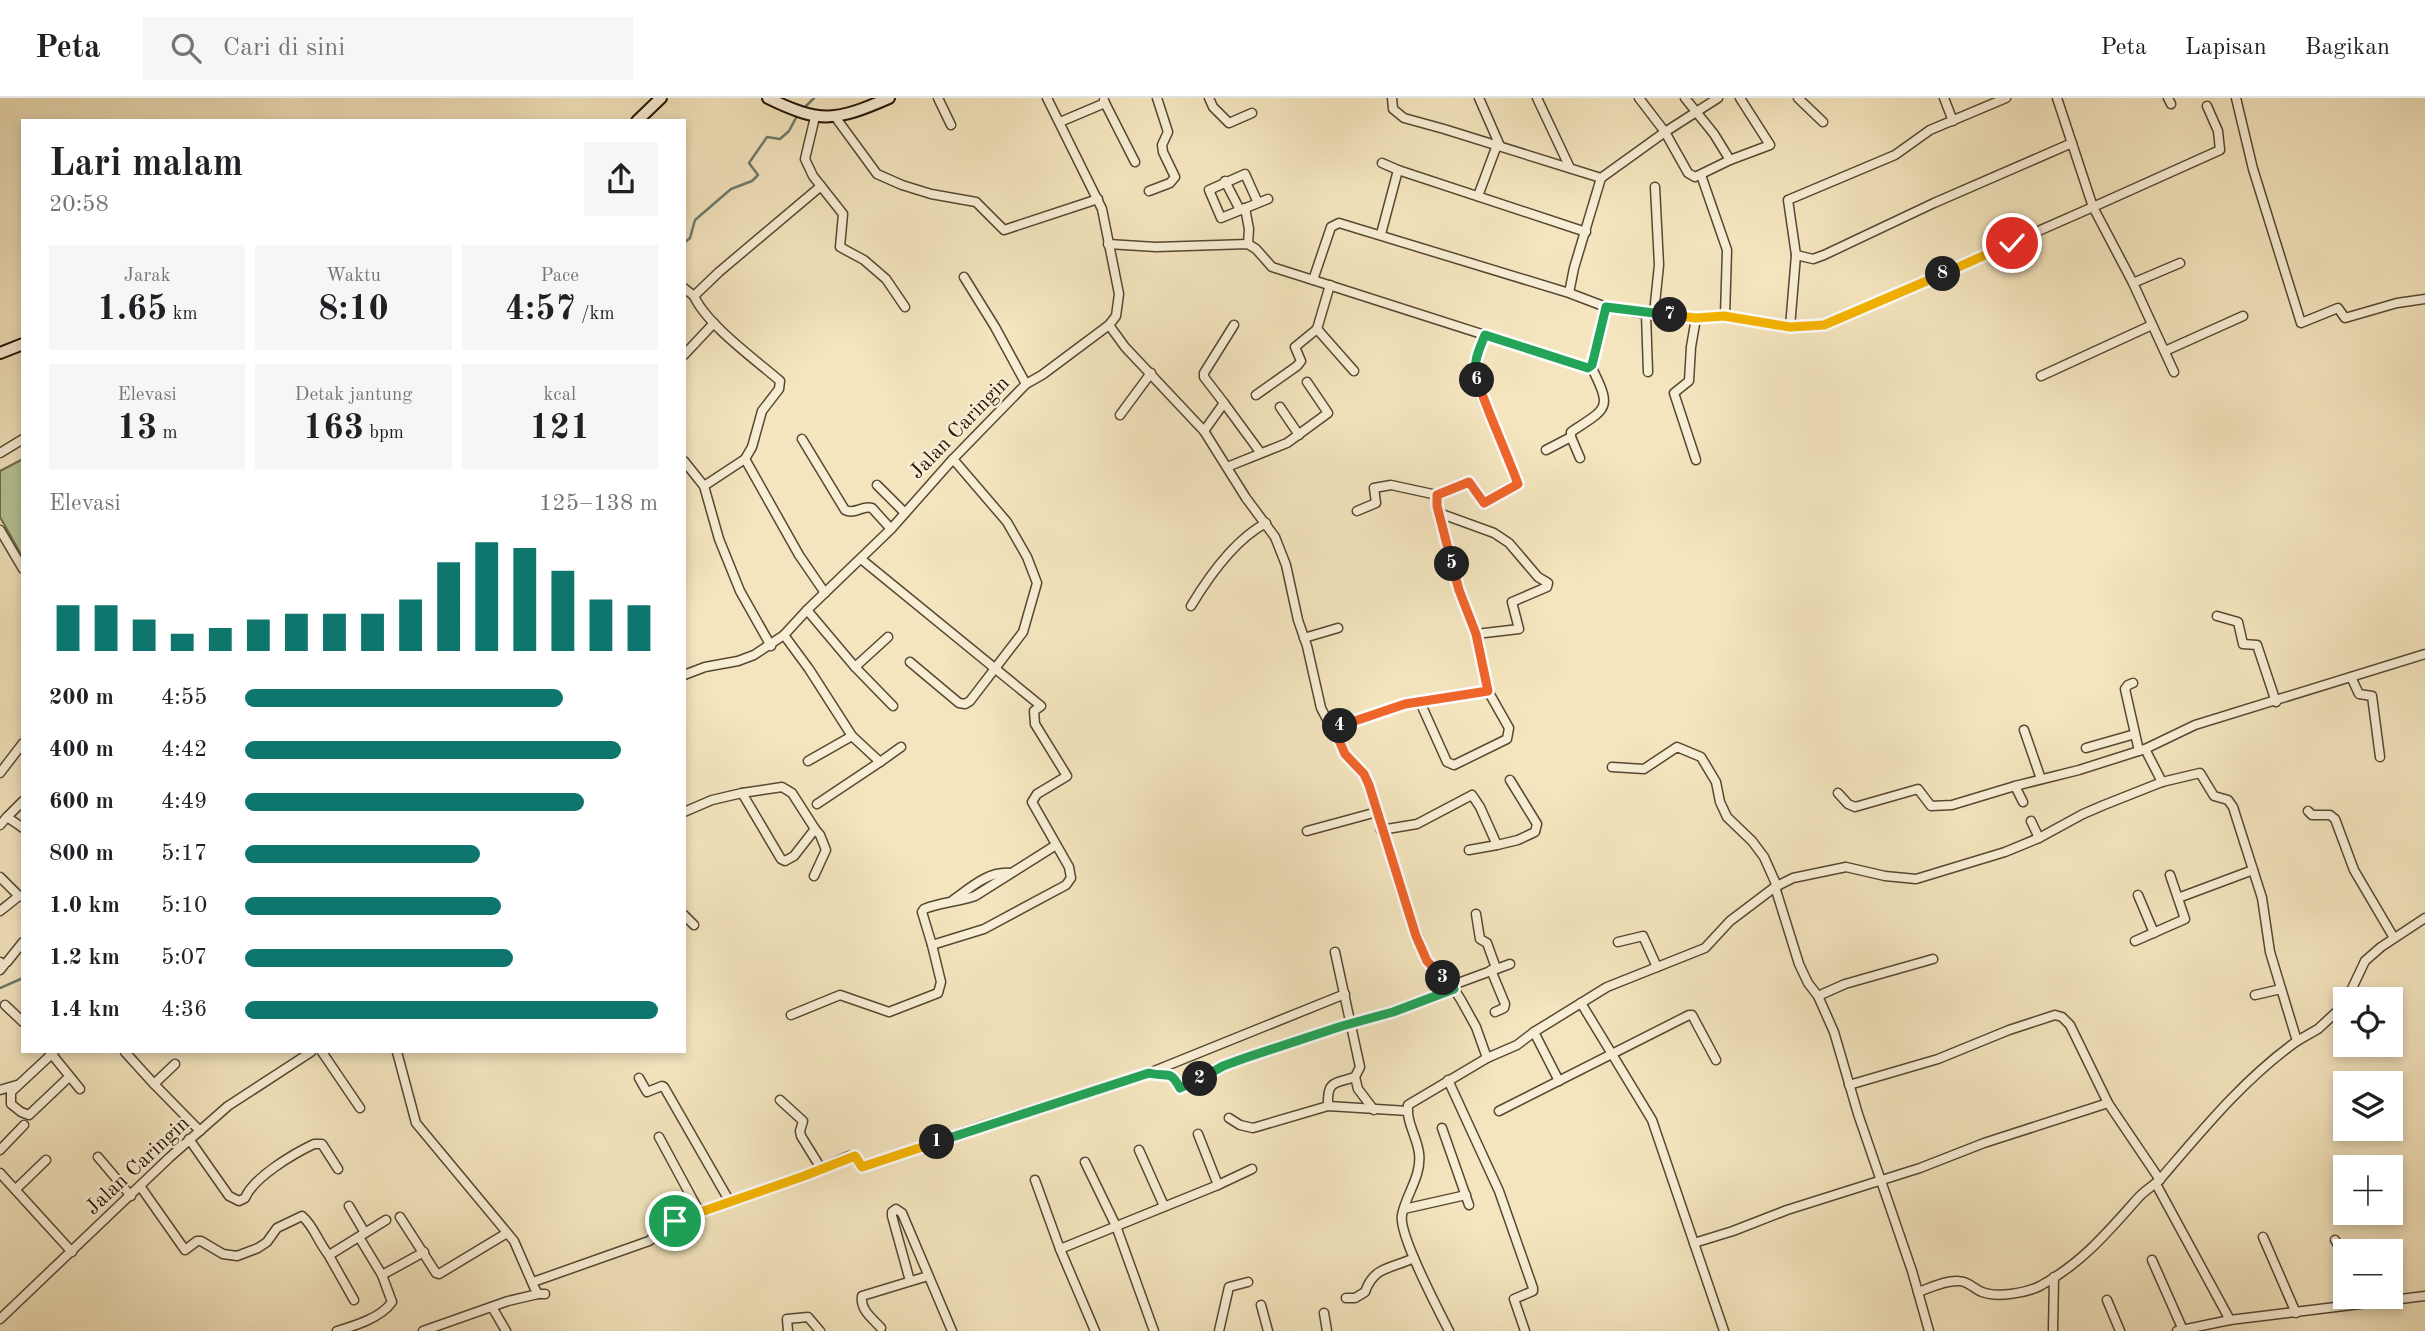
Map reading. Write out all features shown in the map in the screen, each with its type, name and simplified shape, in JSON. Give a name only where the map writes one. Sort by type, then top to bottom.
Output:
[{"type":"main road","points":[[639,119],[661,98]]},
{"type":"main road","points":[[768,98],[811,115],[836,118],[889,98]]},
{"type":"main road","points":[[0,353],[21,345]]},
{"type":"street","points":[[938,98],[951,125]]},
{"type":"street","points":[[1048,98],[1104,215],[1119,303],[1116,316],[1109,325],[1125,347],[1204,431],[1246,498],[1275,537],[1286,565],[1321,708],[1345,754],[1364,774],[1416,936],[1427,961],[1452,987],[1476,1027],[1487,1058]]},
{"type":"street","points":[[1149,191],[1170,183],[1175,177],[1163,152],[1162,145],[1168,132],[1157,98]]},
{"type":"street","points":[[1209,98],[1213,107],[1229,123],[1252,113]]},
{"type":"street","points":[[1392,98],[1393,109],[1404,118],[1601,178]]},
{"type":"street","points":[[1478,196],[1498,146],[1479,98]]},
{"type":"street","points":[[1537,98],[1570,168]]},
{"type":"street","points":[[1639,98],[1665,132],[1688,173],[1693,177],[1770,145],[1740,98]]},
{"type":"street","points":[[1685,98],[1698,111],[1730,160]]},
{"type":"street","points":[[1569,293],[1601,178],[1718,98]]},
{"type":"street","points":[[1944,98],[1953,121]]},
{"type":"street","points":[[1790,327],[1796,255],[1788,200],[1895,155],[1930,130],[2006,98]]},
{"type":"street","points":[[2057,98],[2093,206],[2133,283],[2174,372]]},
{"type":"street","points":[[2236,98],[2253,169],[2301,323],[2338,309],[2345,318],[2397,303],[2425,299]]},
{"type":"street","points":[[1800,99],[1823,122]]},
{"type":"street","points":[[1060,122],[1105,100],[1135,162]]},
{"type":"street","points":[[1313,280],[1331,227],[1339,223],[1569,293],[1606,307],[1696,318],[1724,316],[1790,327],[1824,325],[2220,150],[2218,131],[2207,106]]},
{"type":"street","points":[[811,115],[805,159],[821,186],[843,214],[840,247],[864,260],[886,279],[905,307]]},
{"type":"street","points":[[836,118],[877,174],[931,194],[975,202],[1004,230],[1098,199]]},
{"type":"street","points":[[1796,255],[1813,259],[1824,255],[1934,203],[2072,144]]},
{"type":"street","points":[[1382,163],[1586,232]]},
{"type":"street","points":[[1254,169],[1209,190],[1220,218],[1268,199]]},
{"type":"street","points":[[1381,234],[1398,170]]},
{"type":"street","points":[[1245,174],[1258,203]]},
{"type":"street","points":[[1701,175],[1727,250],[1724,316]]},
{"type":"street","points":[[1225,181],[1242,209],[1248,229],[1248,244]]},
{"type":"street","points":[[694,296],[821,186]]},
{"type":"street","points":[[1648,372],[1650,314],[1659,265],[1655,187]]},
{"type":"street","points":[[1108,244],[1156,247],[1248,244],[1272,267],[1584,368],[1591,366]]},
{"type":"street","points":[[2133,283],[2180,263]]},
{"type":"street","points":[[964,277],[1026,384]]},
{"type":"street","points":[[1256,395],[1301,361],[1295,347],[1317,329],[1330,285]]},
{"type":"street","points":[[686,290],[714,323],[780,381],[779,389],[762,411],[752,447],[745,459],[704,486]]},
{"type":"street","points":[[1580,458],[1571,432],[1602,411],[1605,402],[1591,366],[1606,307]]},
{"type":"street","points":[[2165,351],[2243,316]]},
{"type":"street","points":[[1696,318],[1690,347],[1689,381],[1674,393],[1696,460]]},
{"type":"street","points":[[686,353],[714,323]]},
{"type":"street","name":"Jalan Caringin","points":[[686,675],[705,667],[738,661],[771,646],[891,529],[953,459],[1026,384],[1109,325]]},
{"type":"street","points":[[1234,325],[1204,377],[1260,452]]},
{"type":"street","points":[[2041,376],[2152,325]]},
{"type":"street","points":[[1317,329],[1354,371]]},
{"type":"street","points":[[1357,511],[1376,503],[1375,488],[1391,485],[1437,495],[1469,482],[1484,503],[1518,485],[1474,371],[1485,335]]},
{"type":"street","points":[[1120,415],[1151,373]]},
{"type":"street","points":[[1227,467],[1282,445],[1328,413],[1307,382]]},
{"type":"street","points":[[1204,431],[1224,402]]},
{"type":"street","points":[[1280,407],[1299,435]]},
{"type":"street","points":[[1546,450],[1571,437]]},
{"type":"street","points":[[802,439],[845,510],[855,512],[865,507],[872,508],[891,529]]},
{"type":"street","points":[[0,453],[21,440]]},
{"type":"street","points":[[745,459],[799,555],[825,593]]},
{"type":"street","points":[[909,662],[959,703],[965,704],[1023,632],[1037,583],[1027,556],[1007,522],[953,459]]},
{"type":"street","points":[[686,464],[704,486],[719,539],[740,591],[771,646]]},
{"type":"street","points":[[877,485],[905,513]]},
{"type":"street","points":[[1420,702],[1447,762],[1454,765],[1509,736],[1509,728],[1488,691],[1476,634],[1459,590],[1439,513],[1437,495]]},
{"type":"street","points":[[1439,513],[1494,533],[1509,543],[1538,577],[1548,583],[1547,587],[1511,602],[1519,629],[1476,634]]},
{"type":"street","points":[[1191,606],[1210,575],[1243,540],[1266,523]]},
{"type":"street","points":[[0,530],[21,566]]},
{"type":"street","points":[[861,559],[1041,706],[1034,711],[1035,724],[1067,776],[1037,794],[1032,802],[1071,872],[1071,878],[1066,885],[984,929],[932,945]]},
{"type":"street","points":[[807,610],[855,667],[893,706]]},
{"type":"street","points":[[2217,616],[2238,622],[2243,644],[2257,645],[2276,702]]},
{"type":"street","points":[[1304,638],[1338,628]]},
{"type":"street","points":[[784,635],[852,736],[880,762]]},
{"type":"street","points":[[855,667],[888,637]]},
{"type":"street","points":[[1838,793],[1848,804],[1855,807],[1918,789],[1931,806],[1952,805],[2142,750],[2195,725],[2425,654]]},
{"type":"street","points":[[2351,677],[2359,694],[2372,696],[2380,757]]},
{"type":"street","points":[[2133,683],[2125,689],[2135,734],[2162,782]]},
{"type":"street","points":[[1334,729],[1405,704],[1488,691]]},
{"type":"street","points":[[2024,730],[2041,779]]},
{"type":"street","points":[[2086,748],[2135,734]]},
{"type":"street","points":[[808,761],[852,736]]},
{"type":"street","points":[[0,773],[21,746]]},
{"type":"street","points":[[817,804],[901,747]]},
{"type":"street","points":[[1612,767],[1644,769],[1677,747],[1701,757],[1716,782],[1720,802],[1727,817],[1764,857],[1776,886],[1799,964],[1808,984],[1818,996],[1834,1032],[1929,1331]]},
{"type":"street","points":[[1449,1331],[1414,1258],[1401,1219],[1417,1175],[1420,1154],[1408,1105],[1487,1058],[1517,1045],[1607,987],[1704,948],[1730,921],[1776,886],[1793,878],[1846,867],[1885,876],[1916,879],[2006,852],[2083,814],[2162,782],[2200,773],[2214,796],[2228,800],[2233,807],[2262,898],[2268,943],[2297,1041]]},
{"type":"street","points":[[1469,850],[1518,841],[1537,829],[1537,824],[1510,780]]},
{"type":"street","points":[[2015,786],[2023,802]]},
{"type":"street","points":[[686,811],[712,800],[782,787],[792,793],[820,835],[826,850],[814,876]]},
{"type":"street","points":[[742,793],[781,859],[785,861],[794,856],[815,829]]},
{"type":"street","points":[[1381,830],[1417,824],[1472,795],[1497,845]]},
{"type":"street","points":[[0,825],[21,803]]},
{"type":"street","points":[[2308,811],[2312,815],[2330,815],[2334,819],[2354,870],[2394,938]]},
{"type":"street","points":[[1307,831],[1377,812]]},
{"type":"street","points":[[7,817],[21,827]]},
{"type":"street","points":[[2031,821],[2039,838]]},
{"type":"street","points":[[791,1015],[840,995],[889,1013],[938,993],[941,982],[922,912],[926,908],[975,896],[1056,845]]},
{"type":"street","points":[[2178,898],[2253,870]]},
{"type":"street","points":[[2135,940],[2185,919],[2170,875]]},
{"type":"street","points":[[0,877],[21,897],[0,911]]},
{"type":"street","points":[[2138,895],[2154,933]]},
{"type":"street","points":[[1476,914],[1479,937],[1487,943],[1505,1004],[1504,1008],[1495,1012]]},
{"type":"street","points":[[686,917],[694,925]]},
{"type":"street","points":[[2353,987],[2365,961],[2425,918]]},
{"type":"street","points":[[1618,942],[1643,936],[1657,967]]},
{"type":"street","points":[[0,970],[21,945]]},
{"type":"street","points":[[1335,951],[1360,1067],[1355,1077],[1358,1089],[1374,1110]]},
{"type":"street","points":[[1818,996],[1845,984],[1933,958]]},
{"type":"street","points":[[1149,1073],[1170,1075],[1181,1088],[1223,1066],[1411,1006],[1510,964]]},
{"type":"street","points":[[2255,995],[2281,989]]},
{"type":"street","points":[[533,1282],[649,1241],[653,1238],[655,1227],[822,1170],[853,1155],[860,1166],[868,1166],[981,1126],[1149,1073],[1345,994]]},
{"type":"street","points":[[1581,1003],[1652,1120],[1724,1331]]},
{"type":"street","points":[[5,1005],[21,1020]]},
{"type":"street","points":[[1499,1111],[1689,1014],[1716,1060]]},
{"type":"street","points":[[1849,1085],[1938,1059],[2009,1030],[2055,1015],[2062,1017],[2070,1026],[2108,1103],[2158,1182],[2230,1320]]},
{"type":"street","points":[[1918,1293],[1937,1285],[1959,1281],[1984,1293],[2001,1294],[2037,1287],[2079,1261],[2140,1196],[2158,1182],[2232,1097],[2272,1059],[2318,1029],[2333,1015]]},
{"type":"street","points":[[1534,1032],[1559,1081]]},
{"type":"street","points":[[51,1053],[11,1092],[10,1100],[15,1108],[29,1115],[69,1077]]},
{"type":"street","points":[[53,1053],[80,1089]]},
{"type":"street","points":[[126,1053],[200,1131]]},
{"type":"street","name":"Jalan Caringin","points":[[0,1320],[189,1139],[228,1106],[309,1053]]},
{"type":"street","points":[[323,1053],[360,1108]]},
{"type":"street","points":[[397,1053],[416,1123],[514,1241],[541,1294],[492,1307],[423,1331]]},
{"type":"street","points":[[154,1084],[175,1064]]},
{"type":"street","points":[[1328,1106],[1327,1091],[1330,1087],[1335,1082],[1355,1077]]},
{"type":"street","points":[[639,1078],[647,1092],[664,1087],[729,1200]]},
{"type":"street","points":[[1448,1080],[1499,1191],[1533,1288],[1533,1291],[1514,1298],[1525,1331]]},
{"type":"street","points":[[0,1090],[17,1085]]},
{"type":"street","points":[[780,1100],[803,1121],[800,1131],[822,1170]]},
{"type":"street","points":[[1694,1243],[2108,1103]]},
{"type":"street","points":[[1229,1118],[1252,1128],[1328,1106],[1408,1111]]},
{"type":"street","points":[[0,1150],[24,1125]]},
{"type":"street","points":[[1442,1128],[1469,1205]]},
{"type":"street","points":[[1199,1134],[1218,1185]]},
{"type":"street","points":[[659,1138],[699,1211]]},
{"type":"street","points":[[189,1139],[229,1196],[239,1201],[245,1198],[248,1190],[264,1175],[314,1144],[322,1144],[327,1148],[338,1169]]},
{"type":"street","points":[[1139,1150],[1164,1206]]},
{"type":"street","points":[[98,1157],[131,1196]]},
{"type":"street","points":[[16,1189],[46,1160]]},
{"type":"street","points":[[1086,1161],[1116,1226],[1154,1331]]},
{"type":"street","points":[[1060,1249],[1252,1169]]},
{"type":"street","points":[[0,1173],[72,1252]]},
{"type":"street","points":[[1035,1180],[1060,1249],[1095,1331]]},
{"type":"street","points":[[140,1186],[185,1250],[201,1241],[223,1254],[237,1256],[258,1248],[267,1242],[277,1228],[302,1216],[313,1227],[354,1300]]},
{"type":"street","points":[[1404,1209],[1466,1195]]},
{"type":"street","points":[[337,1331],[365,1321],[392,1303],[382,1275],[349,1206]]},
{"type":"street","points":[[910,1281],[892,1216],[896,1209],[902,1213],[952,1331]]},
{"type":"street","points":[[400,1217],[439,1274],[507,1233]]},
{"type":"street","points":[[328,1254],[386,1220]]},
{"type":"street","points":[[2263,1237],[2296,1313]]},
{"type":"street","points":[[382,1275],[424,1252]]},
{"type":"street","points":[[1346,1298],[1355,1298],[1365,1292],[1370,1278],[1377,1273],[1414,1258]]},
{"type":"street","points":[[2152,1260],[2180,1330],[2220,1326],[2230,1320],[2333,1306]]},
{"type":"street","points":[[881,1328],[864,1309],[862,1296],[928,1276]]},
{"type":"street","points":[[2053,1331],[2054,1277]]},
{"type":"street","points":[[1219,1331],[1229,1287],[1248,1282]]},
{"type":"street","points":[[2403,1298],[2425,1296]]},
{"type":"street","points":[[2107,1300],[2120,1331]]},
{"type":"street","points":[[1261,1305],[1268,1331]]},
{"type":"street","points":[[492,1307],[506,1331]]},
{"type":"street","points":[[1324,1313],[1326,1331]]},
{"type":"street","points":[[788,1331],[787,1319],[808,1317],[820,1331]]},
{"type":"green space","points":[[21,460],[21,554],[0,517],[0,471]]},
{"type":"waterway","points":[[803,109],[814,98]]},
{"type":"waterway","points":[[686,241],[690,238],[695,220],[731,189],[752,181],[758,175],[749,163],[767,137],[780,139],[789,131],[798,114]]},
{"type":"waterway","points":[[0,988],[21,979]]},
{"type":"route","points":[[675,1221],[822,1170],[849,1156],[855,1156],[860,1166],[868,1166],[981,1126],[1149,1073],[1170,1075],[1181,1088],[1245,1058],[1342,1026],[1370,1020],[1454,989],[1427,961],[1381,830],[1369,785],[1364,774],[1345,754],[1334,729],[1405,704],[1488,691],[1473,623],[1459,590],[1437,506],[1437,495],[1465,482],[1469,482],[1483,503],[1518,485],[1474,371],[1485,335],[1588,368],[1592,365],[1606,307],[1696,318],[1724,316],[1790,327],[1824,325],[2012,243]]}]
